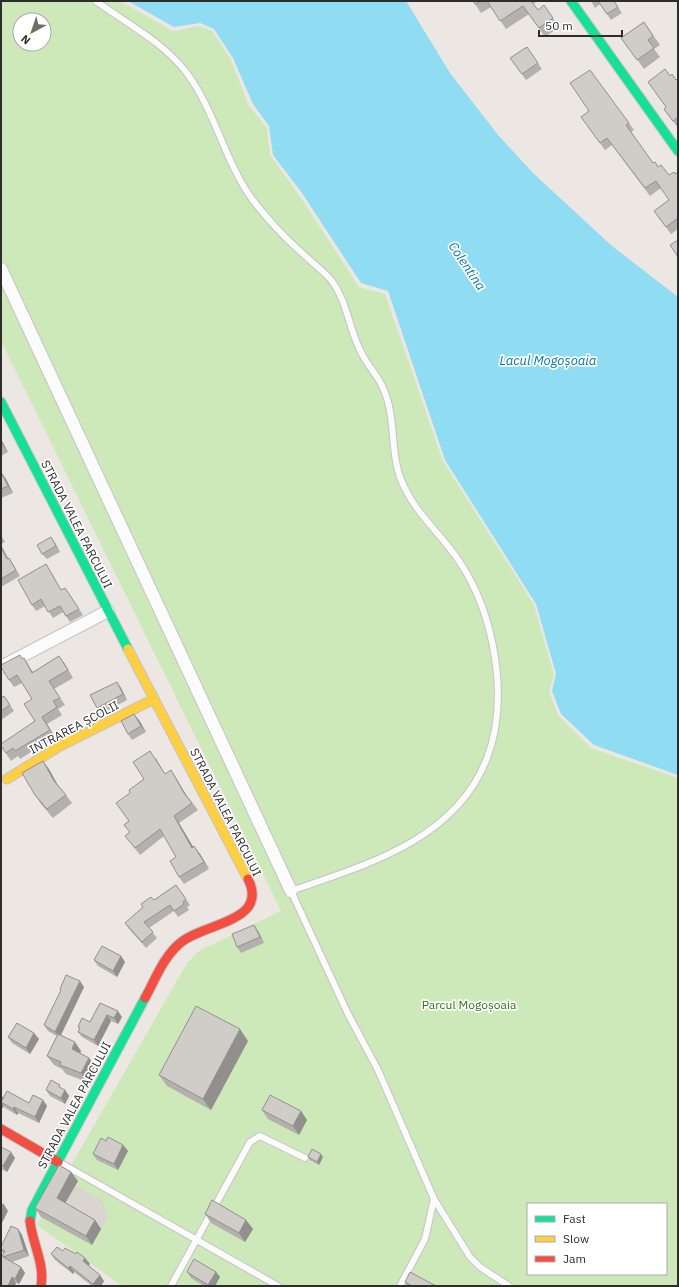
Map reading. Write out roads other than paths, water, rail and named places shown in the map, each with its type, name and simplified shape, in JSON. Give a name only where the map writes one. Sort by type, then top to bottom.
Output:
[{"type":"street","points":[[571,1],[678,151]]},
{"type":"street","points":[[1,269],[291,891]]},
{"type":"street","name":"STRADA VALEA PARCULUI","points":[[1,402],[252,888],[252,904],[245,912],[185,939],[169,955],[32,1210],[29,1218],[43,1272],[41,1286]]},
{"type":"street","points":[[1,667],[108,611]]},
{"type":"street","name":"INTRAREA ȘCOLII","points":[[7,779],[60,746],[154,699]]},
{"type":"street","points":[[1,1129],[58,1162]]},
{"type":"lane","points":[[96,1],[150,39],[184,70],[203,102],[230,162],[248,193],[281,234],[331,281],[341,296],[361,354],[382,385],[390,405],[394,428],[394,452],[397,468],[403,484],[424,518],[458,558],[472,581],[482,608],[498,675],[496,724],[488,757],[474,785],[460,805],[442,822],[419,838],[348,872],[291,891],[348,1014],[378,1070],[434,1199],[470,1258],[480,1267],[509,1286]]},
{"type":"lane","points":[[171,1286],[250,1142],[260,1136],[305,1158]]},
{"type":"lane","points":[[58,1162],[278,1286]]},
{"type":"lane","points":[[400,1286],[425,1239],[432,1216],[434,1199]]},
{"type":"water","name":"Lacul Mogoșoaia","points":[[128,1],[406,1],[450,73],[498,135],[533,173],[612,246],[678,297],[678,775],[594,745],[561,714],[552,691],[556,674],[536,604],[445,460],[388,291],[361,283],[302,193],[273,155],[269,126],[253,104],[233,58],[214,29],[200,23],[174,27]]},
{"type":"water label","name":"Colentina","points":[[467,266]]},
{"type":"park label","name":"Parcul Mogoșoaia","points":[[469,1004]]}]
